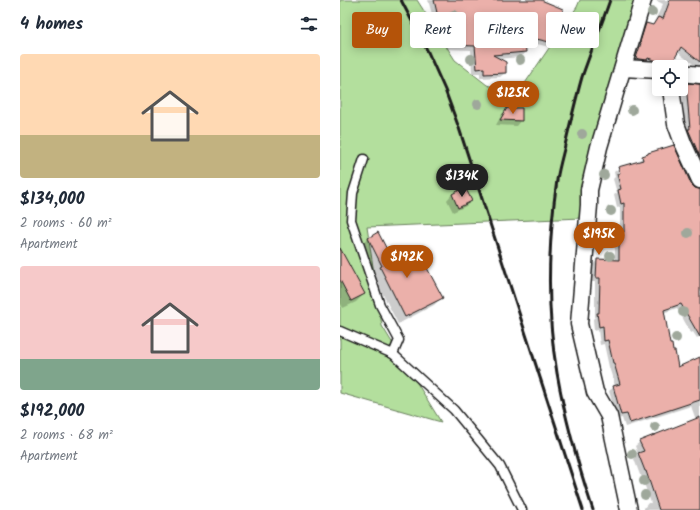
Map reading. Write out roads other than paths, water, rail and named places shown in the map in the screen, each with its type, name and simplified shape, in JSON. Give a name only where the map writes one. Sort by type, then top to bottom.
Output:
[{"type":"street","points":[[629,510],[609,416],[595,392],[579,324],[589,190],[599,147],[643,0]]},
{"type":"street","points":[[623,68],[652,70]]},
{"type":"street","points":[[688,74],[700,75]]},
{"type":"street","points":[[672,96],[676,124],[700,180]]},
{"type":"lane","points":[[364,159],[353,193],[351,220],[380,305],[399,340],[393,354]]},
{"type":"lane","points":[[340,331],[393,354],[454,410],[500,466],[522,510]]},
{"type":"railway","points":[[401,0],[428,52],[445,90],[459,128],[583,510]]},
{"type":"railway","points":[[593,510],[572,442],[557,373],[551,325],[550,252],[554,204],[560,165],[582,77],[610,0]]}]
